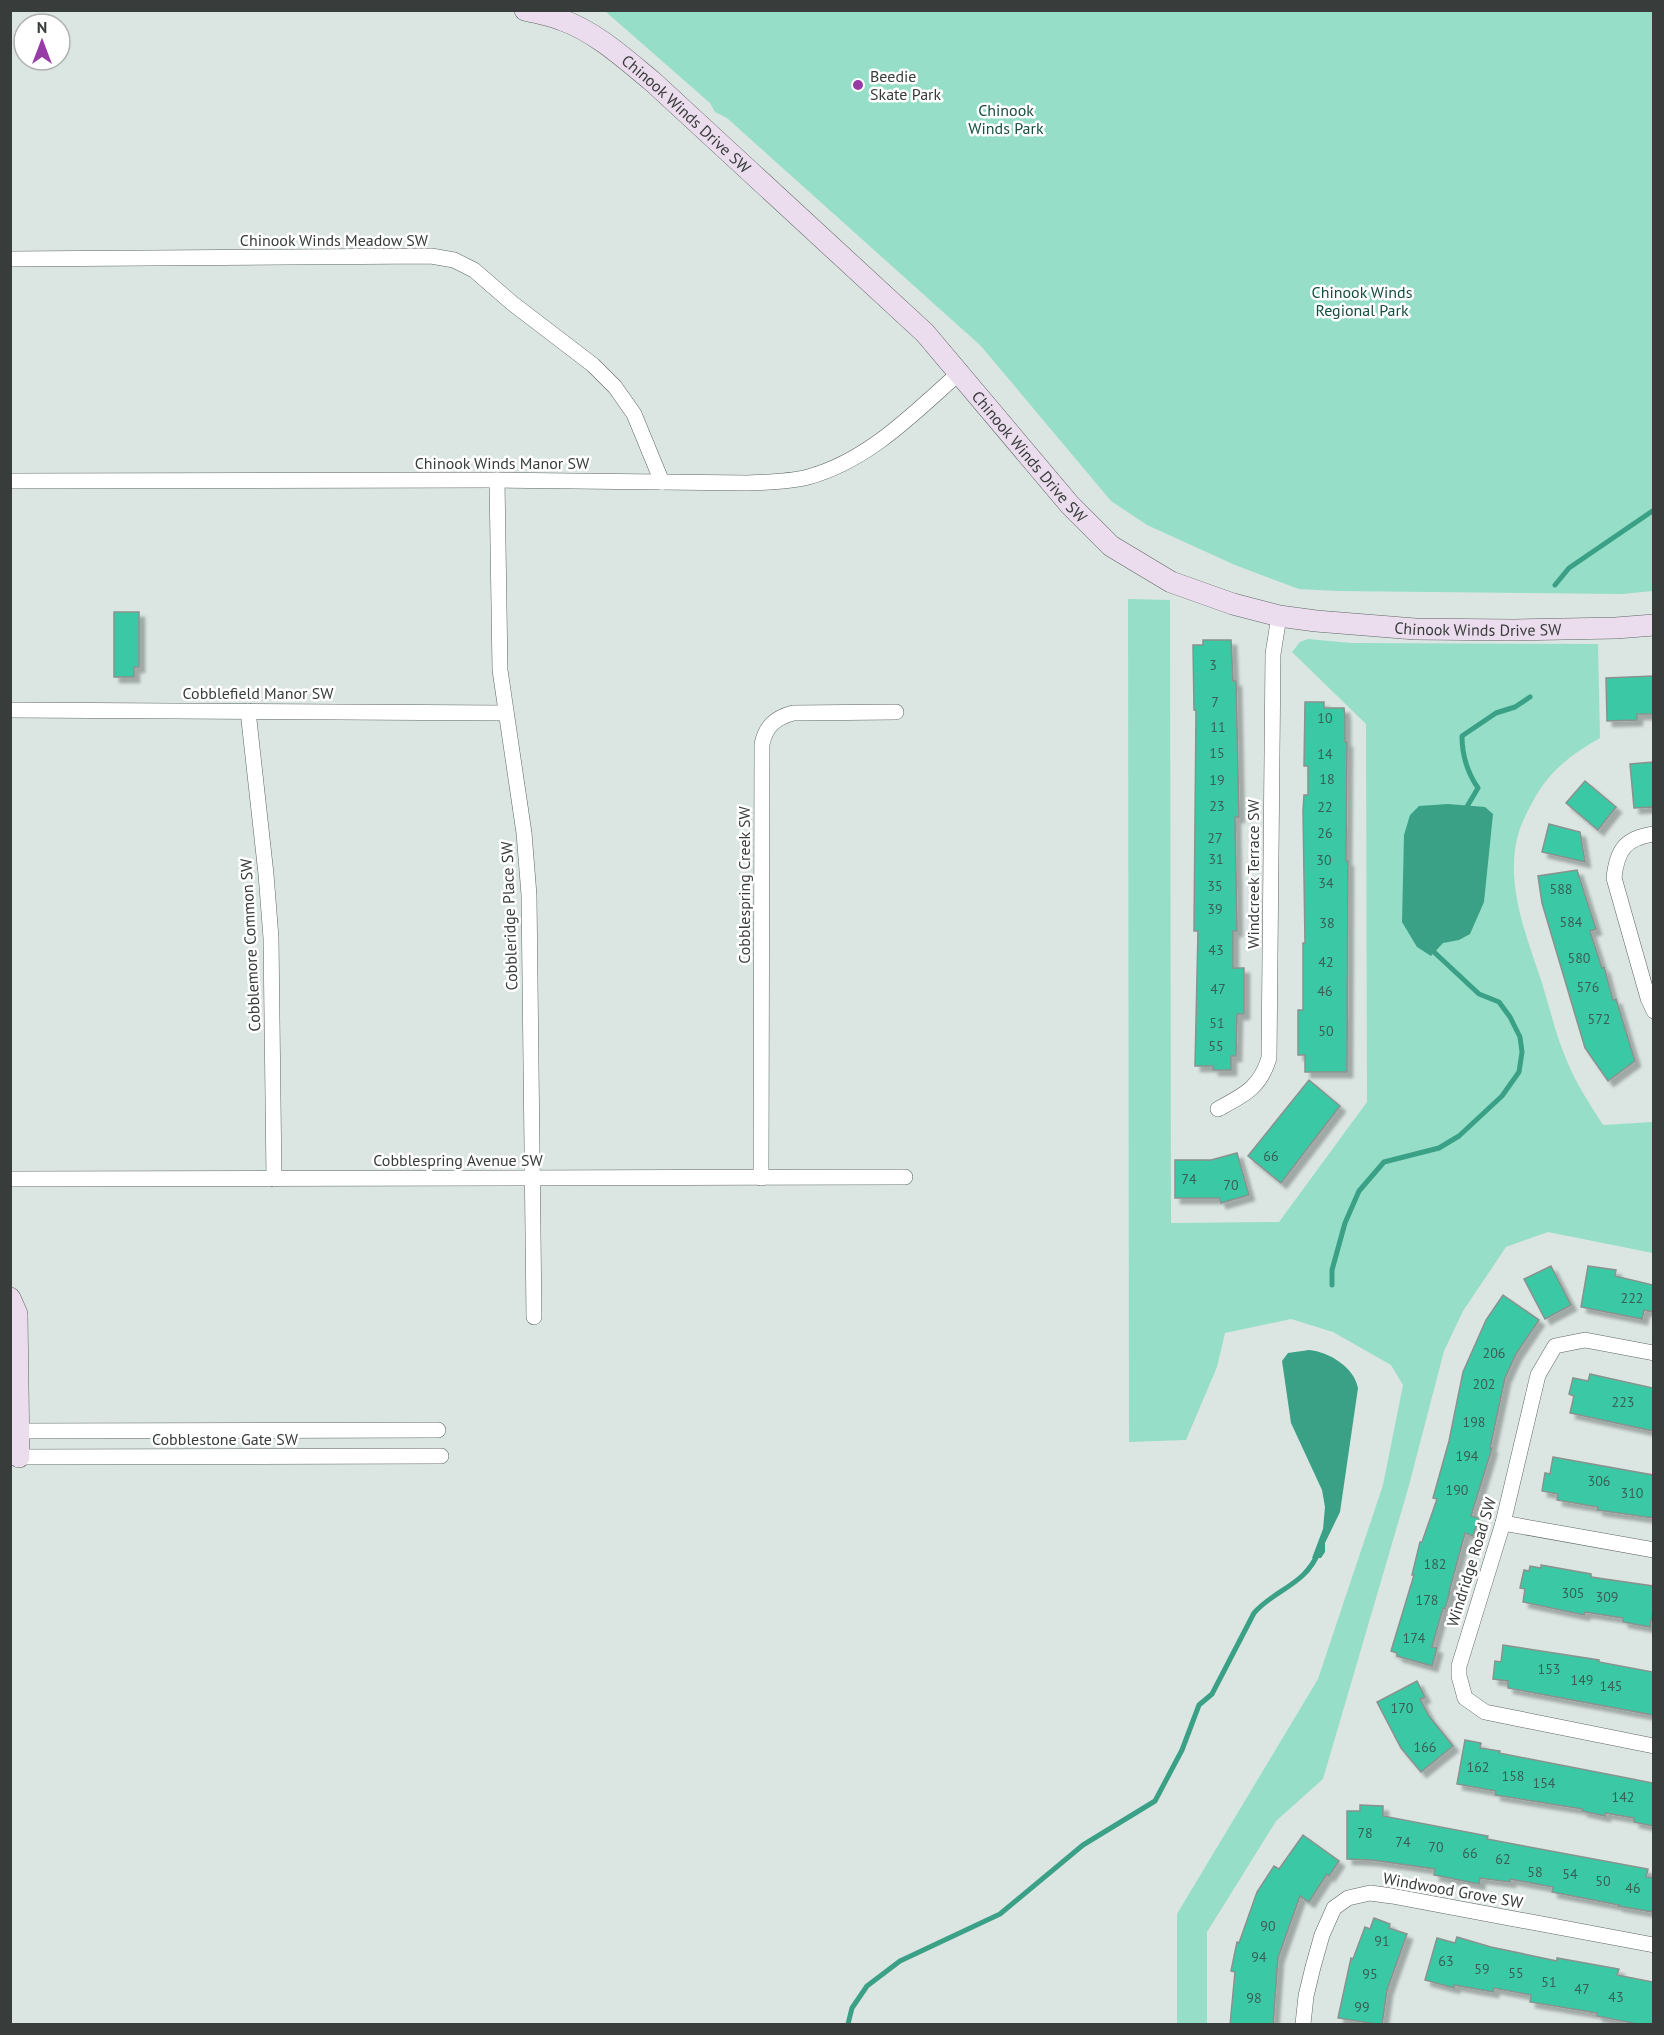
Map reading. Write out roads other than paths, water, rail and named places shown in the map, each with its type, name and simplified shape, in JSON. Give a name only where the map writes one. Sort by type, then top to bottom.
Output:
[{"type":"street","name":"Chinook Winds Drive SW","points":[[525,10],[563,20],[585,32],[616,51],[652,81],[925,333],[1070,505],[1111,546],[1171,582],[1233,604],[1279,616],[1415,629],[1533,630],[1653,625]]},
{"type":"street","name":"Chinook Winds Meadow SW","points":[[10,259],[431,256],[454,260],[474,270],[521,311],[593,365],[615,387],[634,414],[662,482]]},
{"type":"street","name":"Chinook Winds Manor SW","points":[[10,481],[497,480],[748,483],[808,477],[866,451],[894,430],[959,373]]},
{"type":"street","name":"Cobbleridge Place SW","points":[[497,480],[500,670],[524,833],[529,895],[534,1317]]},
{"type":"street","name":"Windcreek Terrace SW","points":[[1218,1109],[1249,1092],[1264,1075],[1269,1058],[1273,654],[1279,616]]},
{"type":"street","name":"Cobblefield Manor SW","points":[[10,710],[505,712]]},
{"type":"street","name":"Cobblemore Common SW","points":[[248,711],[271,938],[274,1179]]},
{"type":"street","name":"Cobblespring Creek SW","points":[[761,1178],[762,744],[765,731],[782,716],[793,713],[896,712]]},
{"type":"street","points":[[1653,834],[1639,836],[1625,843],[1616,861],[1614,878],[1653,1011]]},
{"type":"street","name":"Cobblespring Avenue SW","points":[[10,1179],[905,1177]]},
{"type":"street","points":[[10,1298],[17,1314],[15,1457]]},
{"type":"street","name":"Windridge Road SW","points":[[1653,1353],[1585,1340],[1555,1346],[1538,1376],[1503,1523],[1459,1666],[1459,1676],[1465,1698],[1485,1712],[1653,1746]]},
{"type":"street","name":"Cobblestone Gate SW","points":[[15,1431],[438,1430]]},
{"type":"street","name":"Cobblestone Gate SW","points":[[15,1457],[441,1456]]},
{"type":"street","points":[[1503,1523],[1653,1550]]},
{"type":"street","name":"Windwood Grove SW","points":[[1304,2025],[1306,1996],[1322,1935],[1334,1908],[1348,1898],[1370,1893],[1653,1945]]},
{"type":"waterway","points":[[1555,585],[1569,568],[1654,510]]},
{"type":"waterway","points":[[1465,810],[1478,788],[1466,763],[1462,736],[1496,713],[1515,707],[1530,697]]},
{"type":"waterway","points":[[1332,1285],[1332,1270],[1345,1223],[1359,1191],[1384,1162],[1439,1148],[1459,1136],[1502,1096],[1519,1072],[1522,1052],[1520,1037],[1510,1017],[1499,1002],[1479,994],[1434,952],[1434,946]]},
{"type":"waterway","points":[[848,2024],[852,2008],[867,1986],[900,1961],[1000,1914],[1083,1845],[1155,1801],[1182,1750],[1199,1705],[1212,1694],[1254,1613],[1306,1572],[1319,1551]]},
{"type":"place","name":"Beedie Skate Park","points":[[858,85]]},
{"type":"park label","name":"Chinook Winds Park","points":[[1006,119]]},
{"type":"park label","name":"Chinook Winds Regional Park","points":[[1362,301]]}]
